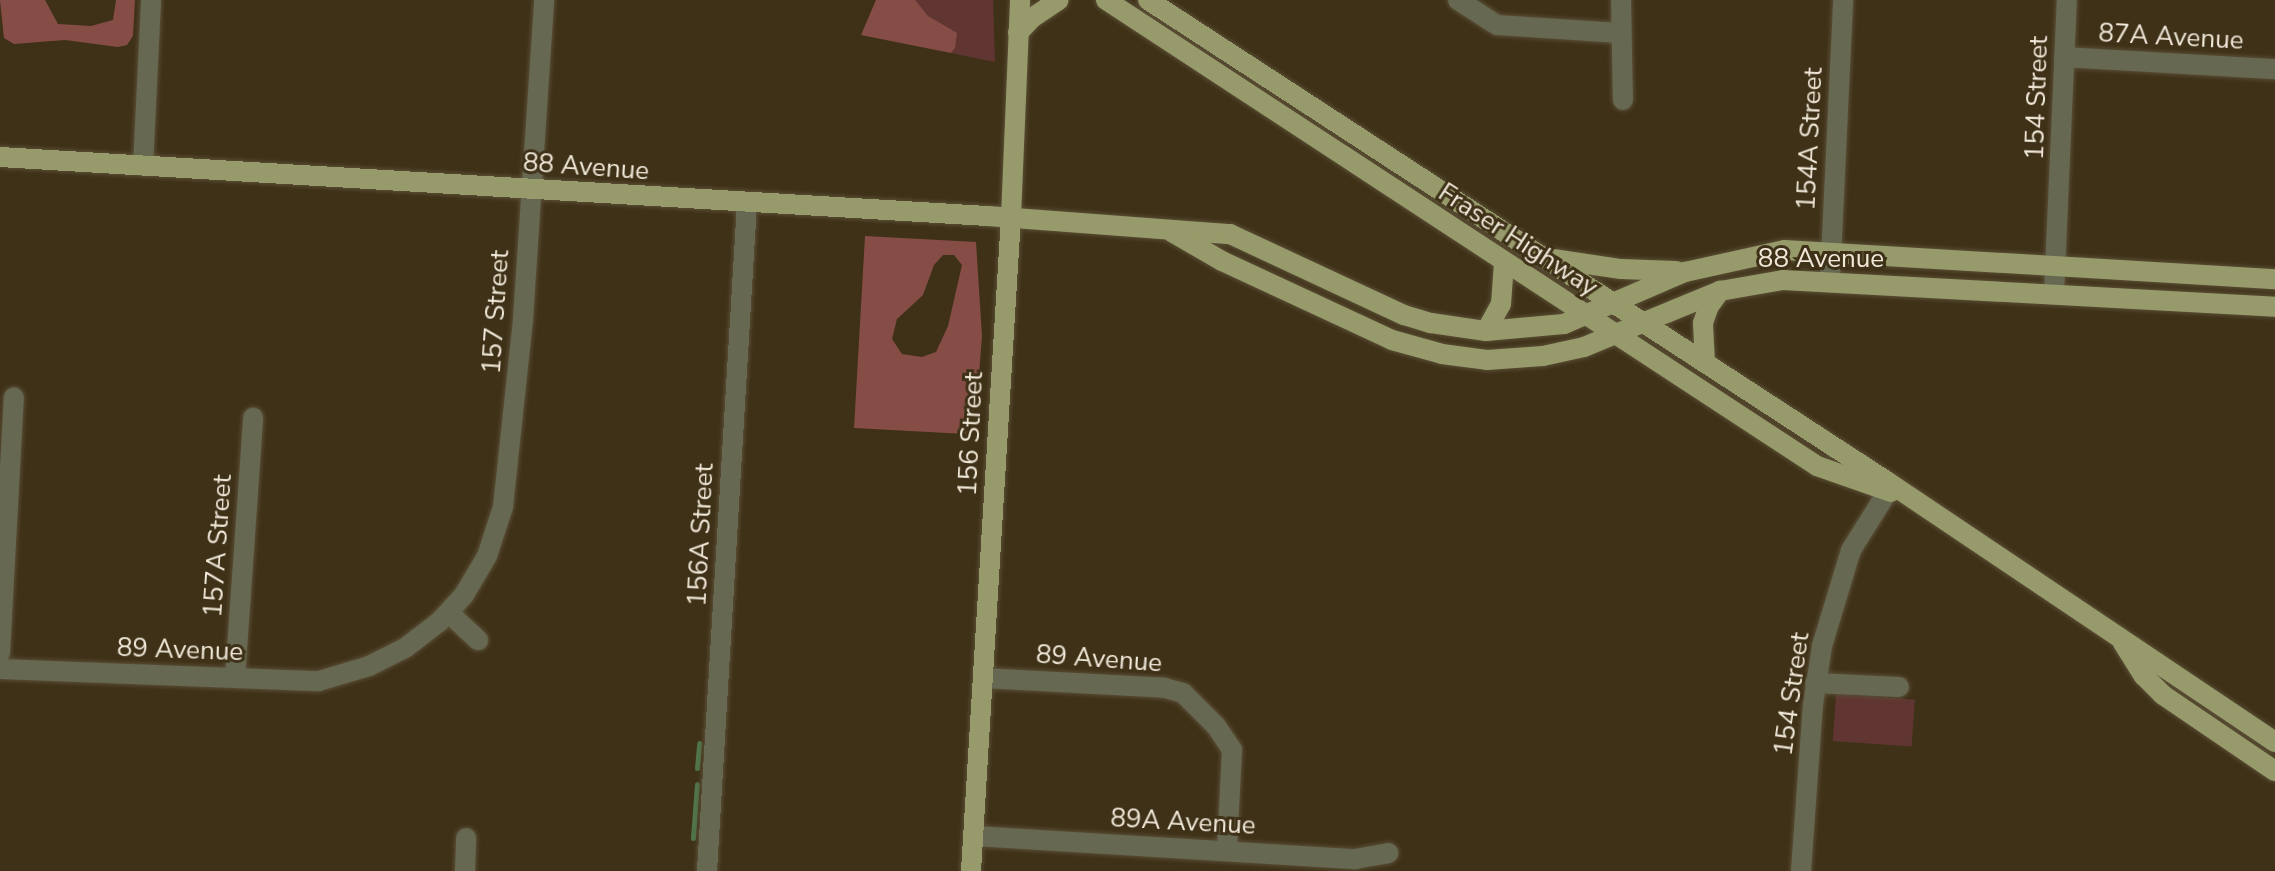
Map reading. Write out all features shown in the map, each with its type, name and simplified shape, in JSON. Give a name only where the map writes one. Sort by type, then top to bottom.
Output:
[{"type":"main road","name":"156 Street","points":[[971,871],[1011,217],[1020,0]]},
{"type":"main road","points":[[1018,33],[1032,18],[1059,0]]},
{"type":"main road","name":"Fraser Highway","points":[[1106,0],[1817,466],[1913,499]]},
{"type":"main road","name":"Fraser Highway","points":[[1148,0],[1643,321],[2275,742]]},
{"type":"main road","name":"88 Avenue","points":[[0,157],[1011,217],[1230,234],[1404,315],[1431,323],[1486,331],[1533,329],[1587,317],[1685,272],[1772,252],[1832,252],[2275,279]]},
{"type":"main road","name":"88 Avenue","points":[[1168,230],[1263,280],[1377,333],[1425,350],[1487,360],[1531,358],[1584,347],[1720,291],[1767,281],[1830,280],[2275,307]]},
{"type":"main road","points":[[1545,257],[1621,269],[1685,272]]},
{"type":"main road","points":[[1486,331],[1501,304],[1504,263]]},
{"type":"main road","points":[[1705,363],[1703,323],[1709,306],[1720,291]]},
{"type":"main road","name":"Fraser Highway","points":[[2118,636],[2144,676],[2163,695],[2275,771]]},
{"type":"street","points":[[143,166],[151,0]]},
{"type":"street","name":"157 Street","points":[[356,671],[405,648],[449,613],[471,585],[487,556],[503,507],[523,319],[544,0]]},
{"type":"street","points":[[1458,0],[1497,25],[1620,33]]},
{"type":"street","points":[[1621,0],[1623,100]]},
{"type":"street","name":"154A Street","points":[[1830,280],[1843,0]]},
{"type":"street","name":"154 Street","points":[[2054,294],[2067,0]]},
{"type":"street","name":"87A Avenue","points":[[2064,57],[2275,69]]},
{"type":"street","name":"156A Street","points":[[707,871],[747,203]]},
{"type":"street","points":[[0,653],[5,428],[14,397]]},
{"type":"street","name":"157A Street","points":[[235,678],[253,418]]},
{"type":"street","name":"154 Street","points":[[1801,871],[1815,683],[1822,646],[1851,550],[1888,491]]},
{"type":"street","points":[[449,613],[478,640]]},
{"type":"street","name":"89 Avenue","points":[[0,669],[319,681],[356,671]]},
{"type":"street","name":"89 Avenue","points":[[983,678],[1165,688],[1183,693],[1204,712],[1232,750],[1227,850]]},
{"type":"street","points":[[1815,683],[1899,687]]},
{"type":"street","name":"89A Avenue","points":[[974,836],[1355,859],[1388,853]]},
{"type":"street","points":[[465,871],[466,838]]},
{"type":"shaded area","points":[[0,0],[45,0],[58,24],[91,26],[113,20],[116,0],[135,0],[133,36],[127,45],[118,47],[65,40],[14,44],[4,38]]},
{"type":"shaded area","points":[[876,0],[915,0],[928,16],[957,33],[955,48],[951,53],[861,35]]},
{"type":"shaded area","points":[[915,0],[993,0],[995,62],[951,53],[955,48],[937,22],[921,11]]},
{"type":"shaded area","points":[[865,236],[976,242],[982,336],[977,401],[966,434],[854,428]],"holes":[[[943,255],[954,255],[962,265],[948,326],[936,352],[922,357],[902,354],[892,339],[897,319],[923,295],[934,265]]]},
{"type":"shaded area","points":[[1836,694],[1915,700],[1912,746],[1833,741]]},
{"type":"waterway","points":[[697,768],[699,743]]},
{"type":"waterway","points":[[693,838],[697,784]]}]
